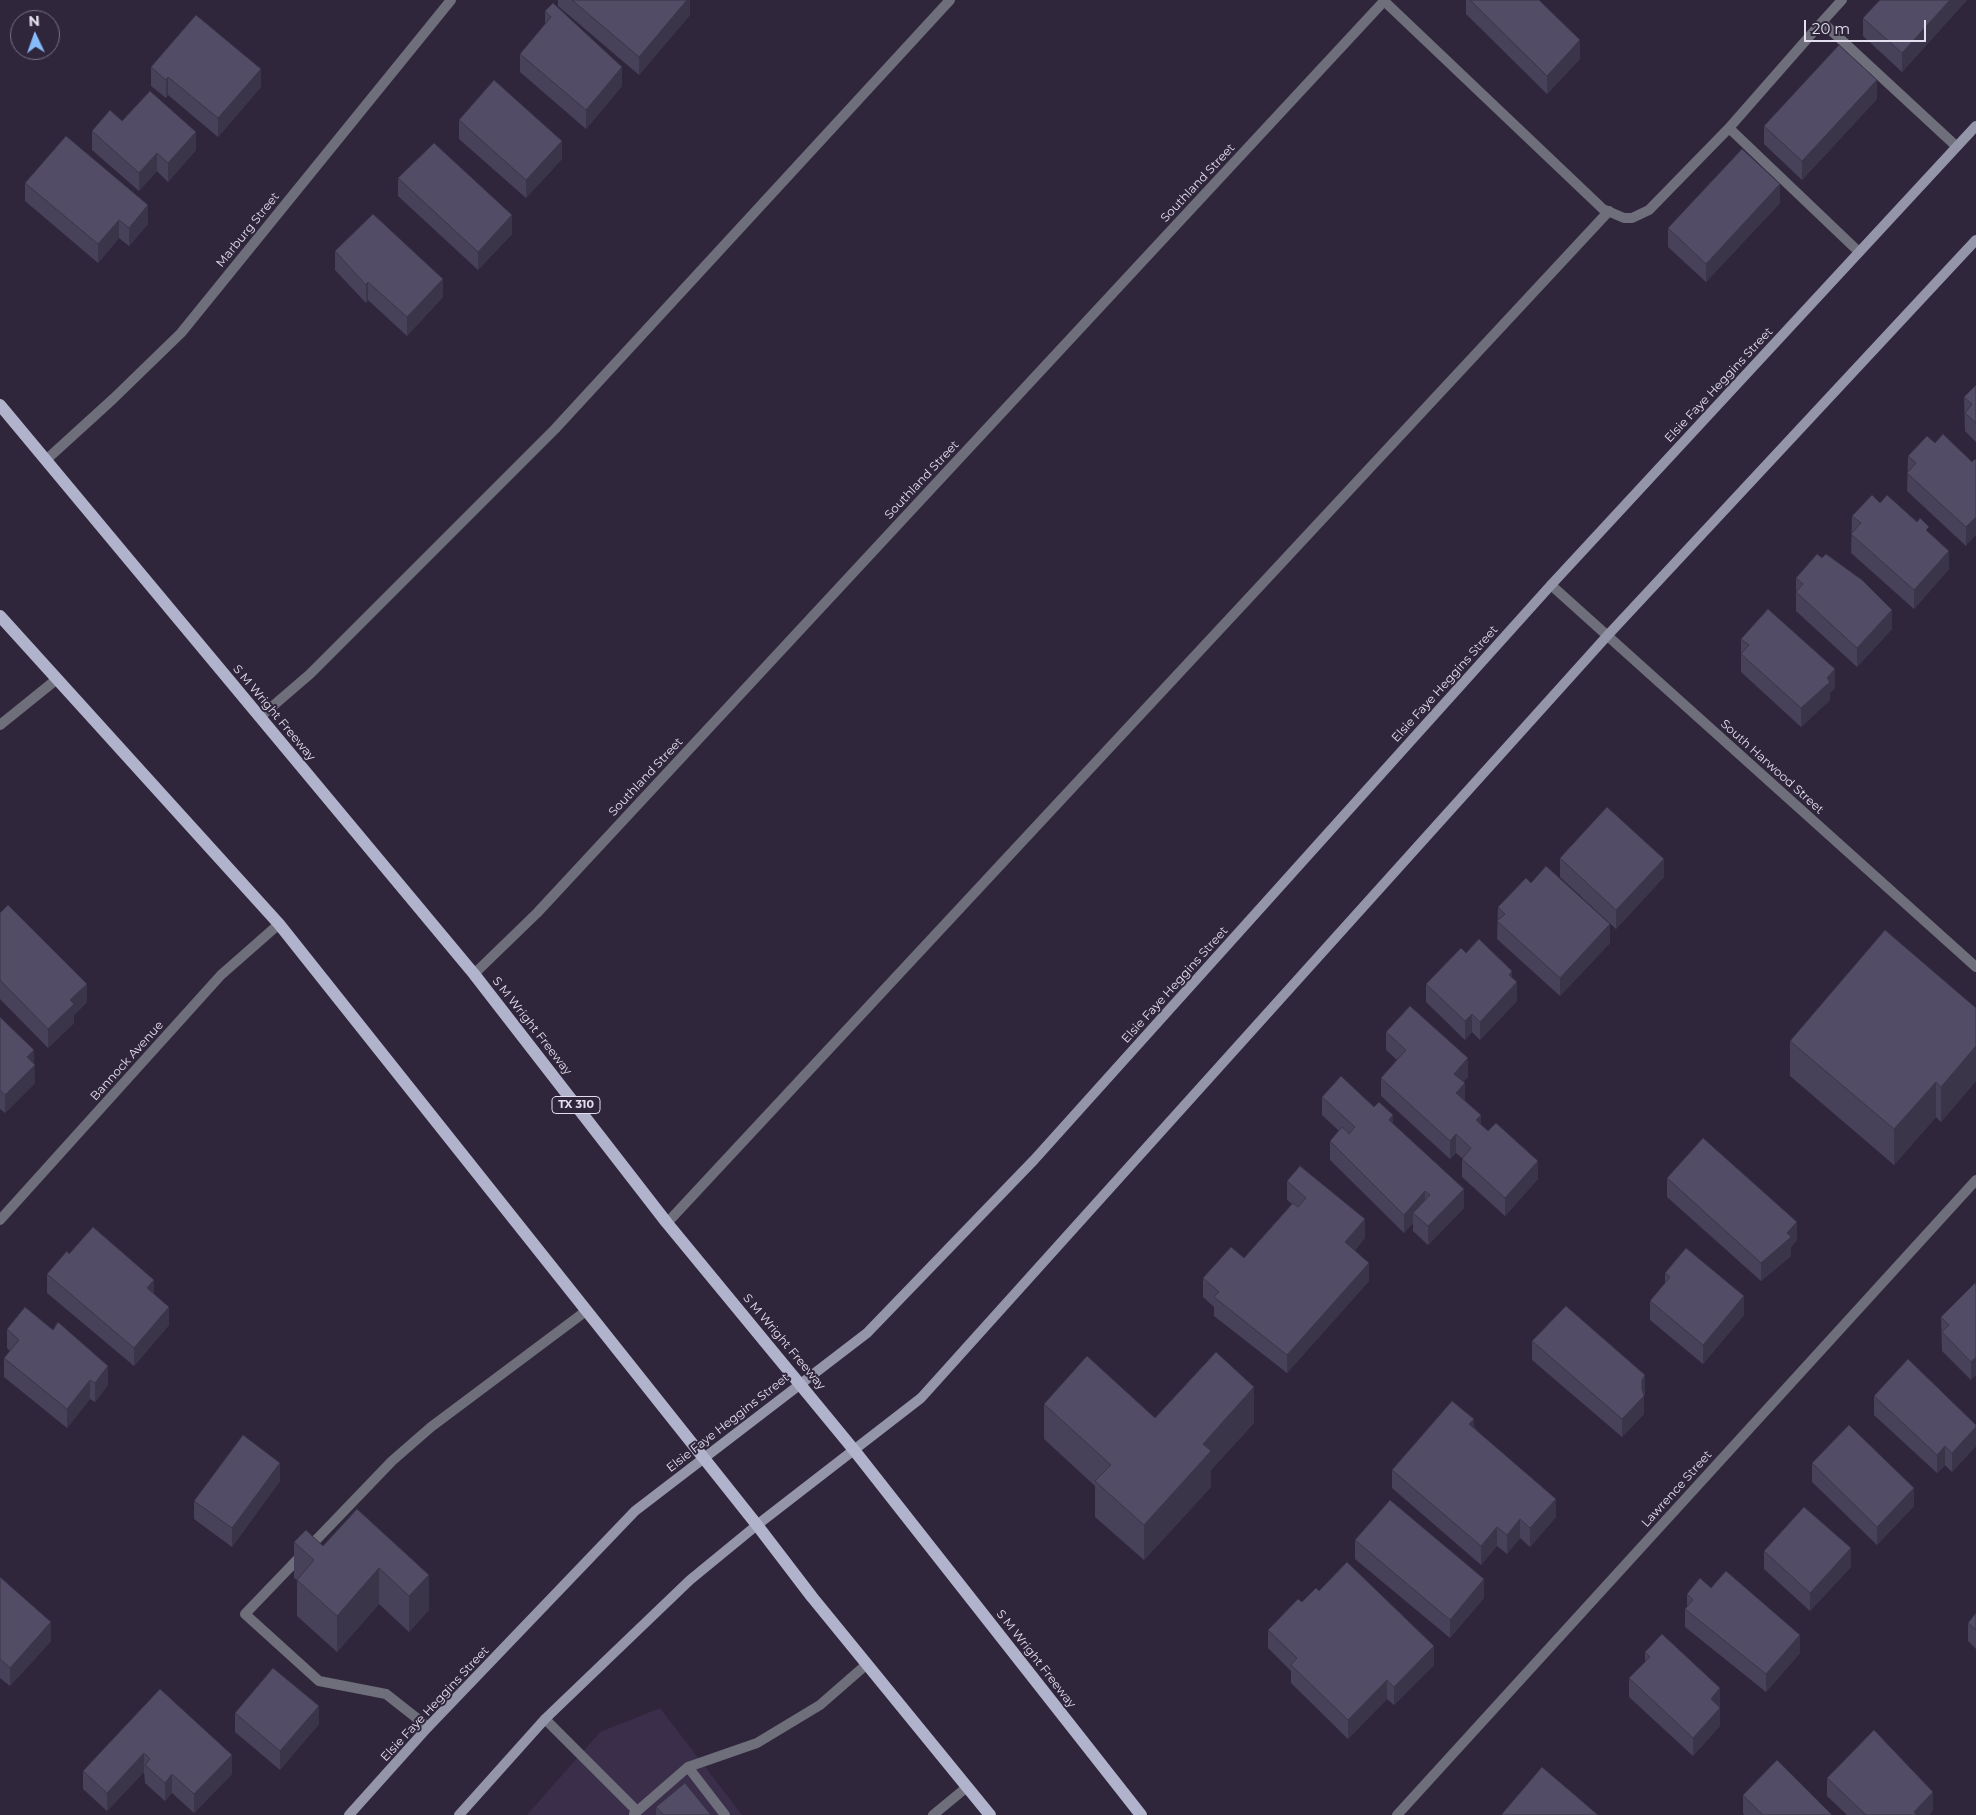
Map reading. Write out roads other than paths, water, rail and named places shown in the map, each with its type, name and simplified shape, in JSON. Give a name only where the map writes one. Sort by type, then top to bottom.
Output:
[{"type":"main road","name":"Elsie Faye Heggins Street","points":[[349,1815],[428,1727],[635,1511],[867,1333],[1034,1160],[1551,585],[1976,126]]},
{"type":"main road","points":[[461,1814],[545,1719],[690,1580],[757,1525],[921,1398],[1607,636],[1976,240]]},
{"type":"main road","name":"S M Wright Freeway","points":[[0,404],[474,974],[667,1223],[854,1450],[1141,1815]]},
{"type":"main road","points":[[0,616],[279,924],[757,1525],[812,1597],[990,1815]]},
{"type":"street","name":"Marburg Street","points":[[46,460],[181,333],[451,0]]},
{"type":"street","points":[[260,717],[310,674],[555,429],[950,0]]},
{"type":"street","points":[[1384,0],[1603,208],[1624,218],[1632,218],[1649,210],[1729,128],[1842,0]]},
{"type":"street","name":"Southland Street","points":[[474,974],[537,913],[1384,0]]},
{"type":"street","points":[[1822,22],[1956,146]]},
{"type":"street","points":[[1729,128],[1859,252]]},
{"type":"street","points":[[667,1223],[1609,211]]},
{"type":"street","name":"South Harwood Street","points":[[1551,585],[1976,967]]},
{"type":"street","points":[[0,725],[56,679]]},
{"type":"street","name":"Bannock Avenue","points":[[0,1220],[222,975],[279,924]]},
{"type":"street","name":"Lawrence Street","points":[[1397,1815],[1976,1180]]},
{"type":"street","points":[[428,1727],[386,1694],[320,1681],[245,1614],[392,1461],[431,1427],[586,1311]]},
{"type":"street","points":[[545,1719],[635,1813],[688,1767],[757,1743],[820,1705],[867,1664]]},
{"type":"street","points":[[688,1767],[725,1815]]},
{"type":"street","points":[[933,1815],[967,1787]]}]
